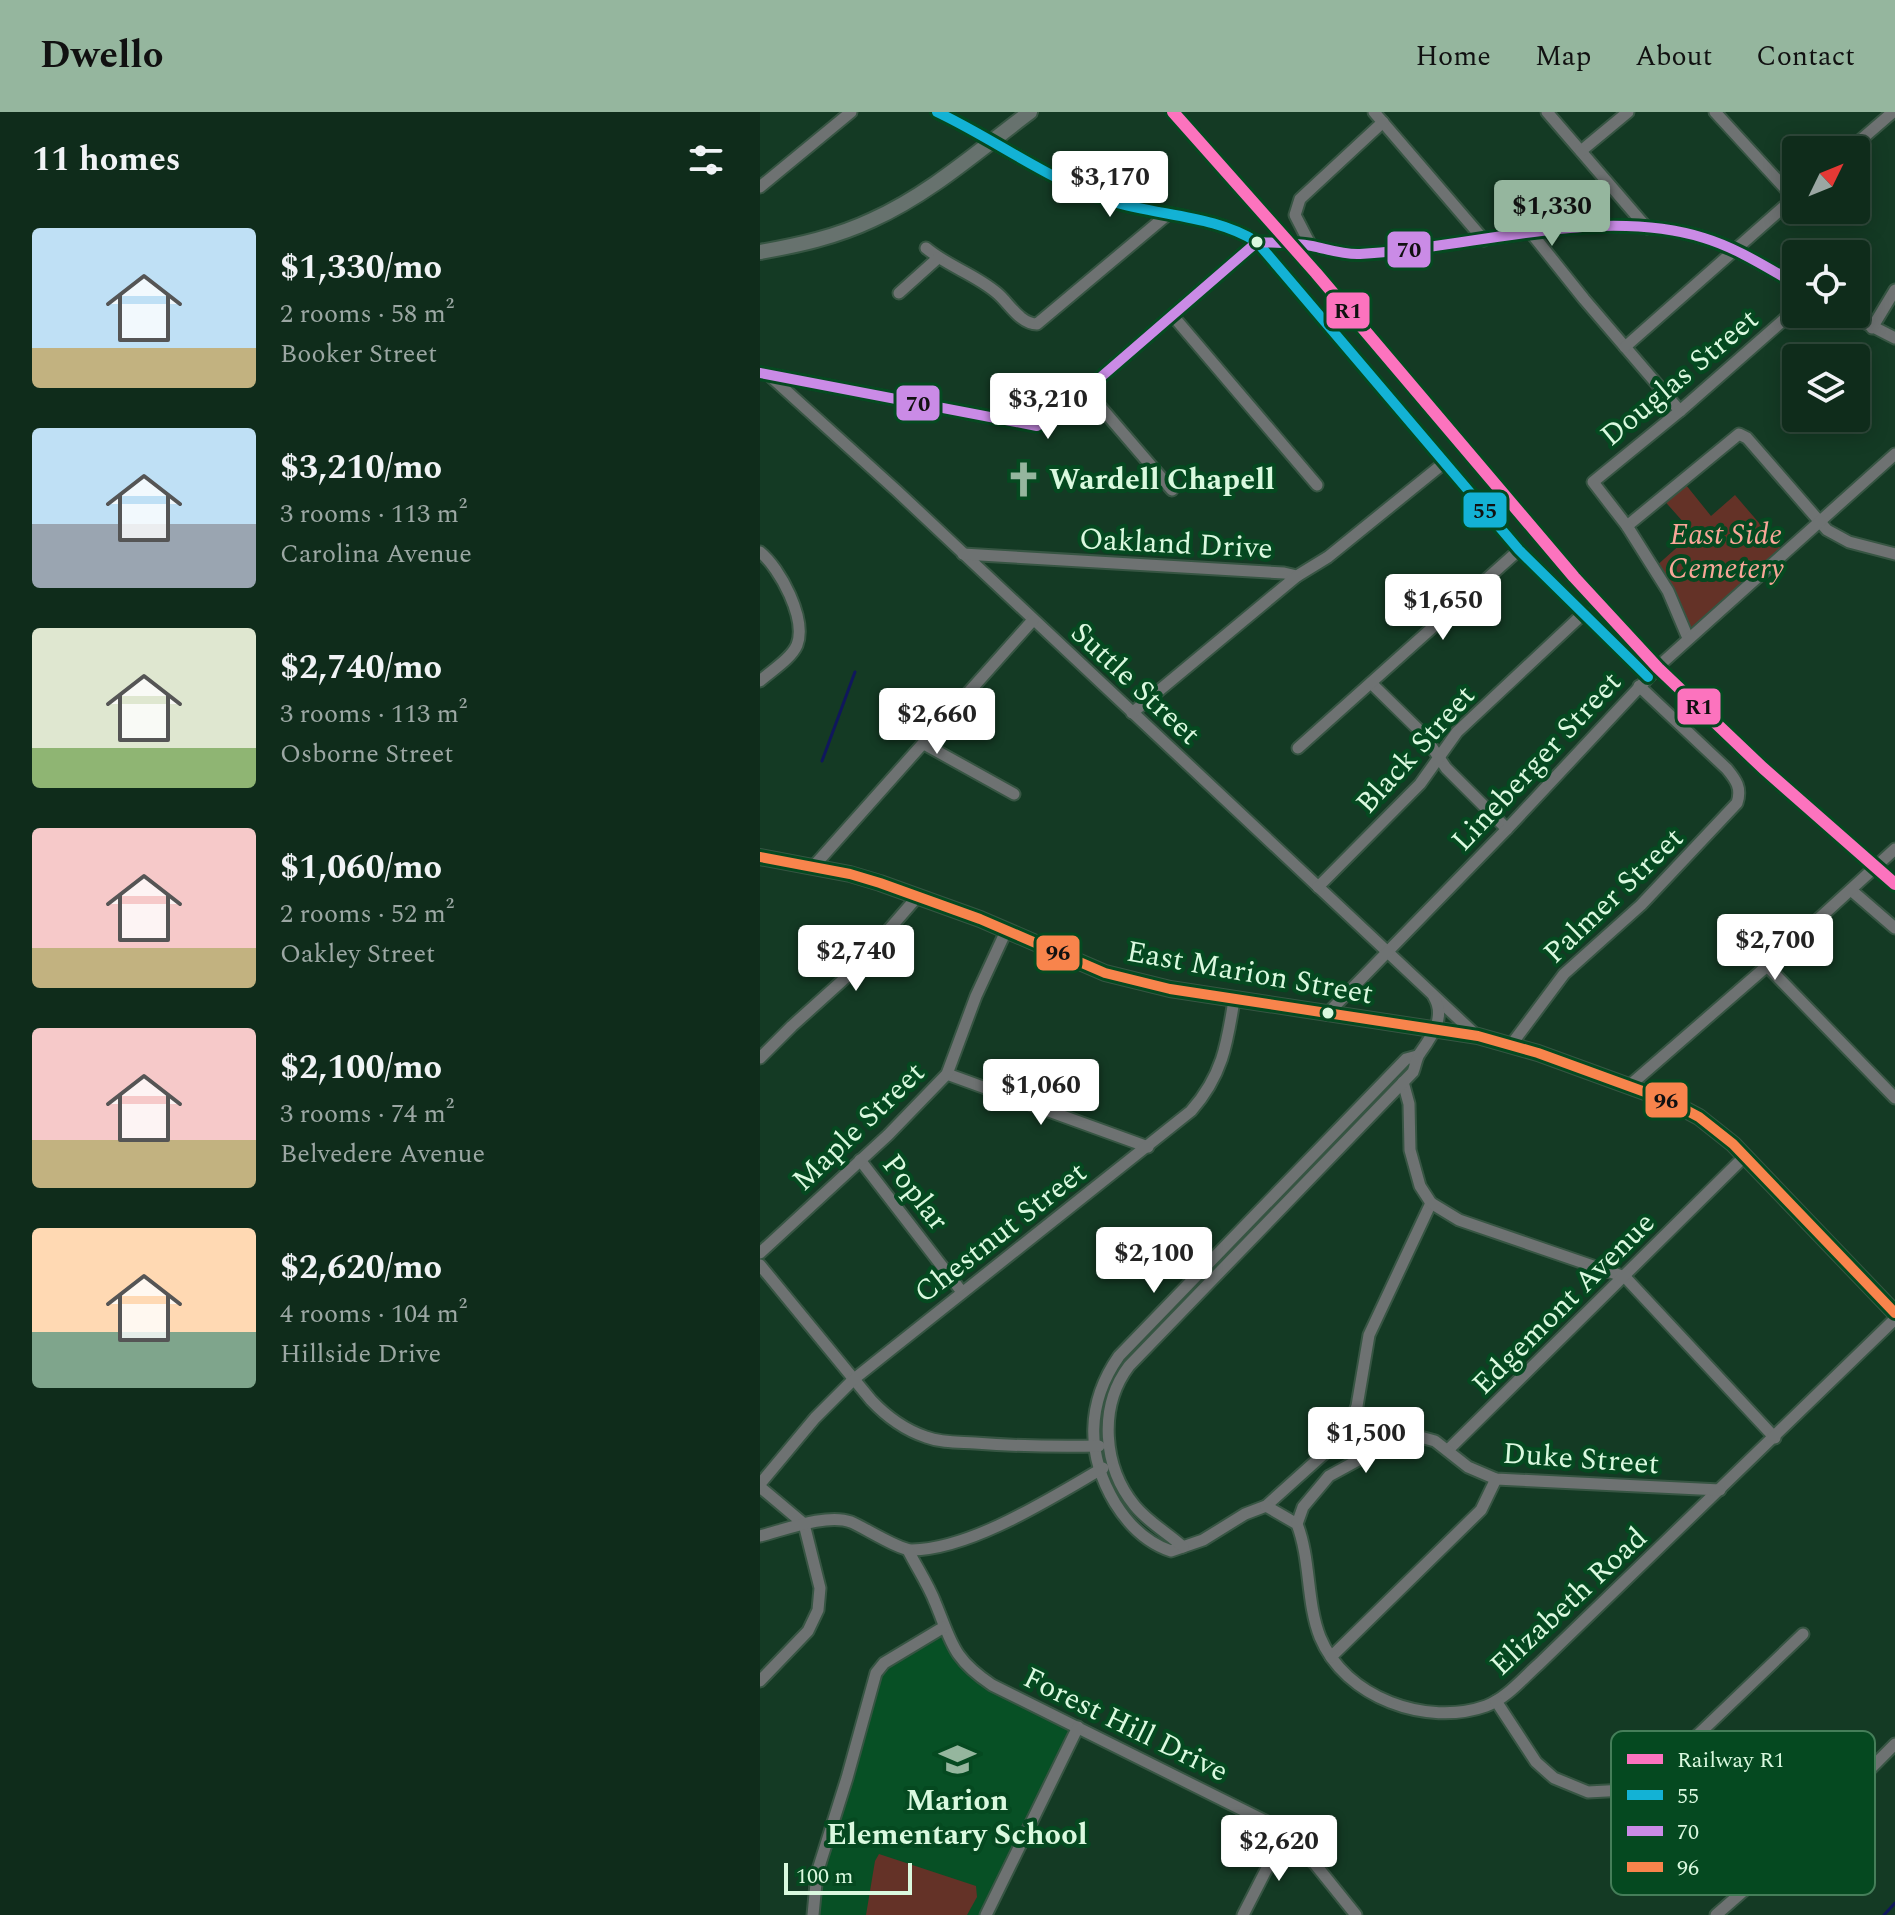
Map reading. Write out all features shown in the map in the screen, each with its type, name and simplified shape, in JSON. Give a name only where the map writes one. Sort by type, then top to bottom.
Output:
[{"type":"main road","points":[[760,252],[813,242],[872,220],[925,189],[1030,112]]},
{"type":"main road","name":"East Marion Street","points":[[760,857],[850,874],[918,896],[1105,973],[1234,1000],[1478,1036],[1667,1100],[1699,1117],[1745,1156],[1895,1316]]},
{"type":"street","points":[[760,187],[851,112]]},
{"type":"street","points":[[937,112],[1071,186],[1111,201],[1211,223],[1246,234],[1257,242],[1519,550],[1584,613],[1643,682]]},
{"type":"street","points":[[1374,112],[1484,240]]},
{"type":"street","points":[[1547,112],[1647,228]]},
{"type":"street","points":[[1581,151],[1628,112]]},
{"type":"street","points":[[1715,112],[1782,183]]},
{"type":"street","points":[[1865,136],[1893,112]]},
{"type":"street","points":[[1311,246],[1295,215],[1300,199],[1383,122]]},
{"type":"street","points":[[1625,347],[1782,209]]},
{"type":"street","points":[[926,248],[938,258],[975,275],[1023,320],[1037,324],[1167,215]]},
{"type":"street","points":[[763,371],[1037,426],[1086,390],[1257,242],[1311,246],[1355,254],[1404,251],[1597,226],[1647,228],[1701,237],[1736,250],[1782,276]]},
{"type":"street","points":[[1532,234],[1680,411]]},
{"type":"street","points":[[899,293],[938,258]]},
{"type":"street","points":[[1895,290],[1872,328],[1895,338]]},
{"type":"street","points":[[1173,316],[1317,485]]},
{"type":"street","name":"Douglas Street","points":[[1627,526],[1593,482],[1782,321]]},
{"type":"street","name":"Suttle Street","points":[[763,371],[1478,1036]]},
{"type":"street","points":[[1086,390],[1172,490]]},
{"type":"street","points":[[1688,638],[1668,591],[1627,526],[1739,434],[1747,438],[1818,522],[1838,538],[1895,554]]},
{"type":"street","name":"Lineberger Street","points":[[1327,1014],[1507,829],[1643,682],[1688,638],[1895,454]]},
{"type":"street","name":"Oakland Drive","points":[[962,554],[1297,576],[1328,557],[1444,463]]},
{"type":"street","points":[[1298,748],[1519,550]]},
{"type":"street","points":[[760,552],[778,573],[792,602],[798,638],[794,650],[760,681]]},
{"type":"street","points":[[1132,713],[1297,576]]},
{"type":"street","name":"Black Street","points":[[1318,887],[1420,784],[1457,732],[1584,613]]},
{"type":"street","points":[[813,867],[1033,620]]},
{"type":"street","name":"Palmer Street","points":[[1511,1045],[1564,974],[1641,905],[1735,806],[1740,795],[1735,779],[1643,682]]},
{"type":"street","points":[[1371,683],[1423,734],[1438,757],[1507,829]]},
{"type":"street","points":[[924,744],[1014,794]]},
{"type":"street","points":[[1629,1086],[1895,849]]},
{"type":"street","points":[[1851,890],[1895,928]]},
{"type":"street","points":[[760,1058],[853,971],[918,896]]},
{"type":"street","name":"Maple Street","points":[[760,1253],[947,1074],[966,1021],[1006,931]]},
{"type":"street","points":[[1767,966],[1895,1098]]},
{"type":"street","points":[[1183,1547],[1137,1509],[1112,1463],[1109,1415],[1120,1381],[1129,1366],[1414,1070],[1417,1056],[1435,1029],[1439,1008],[1431,993]]},
{"type":"street","name":"Chestnut Street","points":[[760,1486],[815,1418],[854,1379],[1191,1111],[1213,1083],[1222,1063],[1234,1000]]},
{"type":"street","points":[[1417,1056],[1405,1060],[1119,1356],[1107,1373],[1097,1406],[1094,1446],[1098,1471],[1121,1512],[1139,1532],[1162,1549],[1175,1551],[1203,1540],[1245,1514],[1266,1506],[1337,1444],[1350,1426],[1357,1406],[1369,1335],[1431,1203]]},
{"type":"street","points":[[947,1074],[1148,1147]]},
{"type":"street","points":[[1403,1082],[1409,1104],[1410,1150],[1420,1186],[1431,1203],[1459,1220],[1625,1277],[1775,1438]]},
{"type":"street","name":"Edgemont Avenue","points":[[1448,1450],[1745,1156]]},
{"type":"street","name":"Poplar","points":[[860,1160],[962,1292]]},
{"type":"street","points":[[1280,1189],[1290,1199]]},
{"type":"street","points":[[760,1265],[886,1415],[908,1430],[932,1439],[1031,1447],[1109,1446]]},
{"type":"street","points":[[1162,1312],[1172,1321]]},
{"type":"street","name":"Elizabeth Road","points":[[1297,1524],[1315,1621],[1331,1657],[1363,1687],[1399,1706],[1446,1711],[1478,1708],[1496,1701],[1539,1664],[1775,1438],[1895,1316]]},
{"type":"street","points":[[1266,1506],[1297,1524],[1303,1507],[1329,1476],[1384,1446],[1413,1435],[1428,1438],[1448,1450]]},
{"type":"street","name":"Duke Street","points":[[1448,1450],[1468,1467],[1496,1479],[1720,1490]]},
{"type":"street","points":[[760,1536],[804,1524],[850,1522],[908,1550],[947,1546],[982,1532],[1112,1463]]},
{"type":"street","points":[[1331,1657],[1481,1510],[1496,1479]]},
{"type":"street","points":[[760,1486],[804,1524],[819,1576],[818,1610],[808,1631],[760,1681]]},
{"type":"street","name":"Forest Hill Drive","points":[[908,1550],[959,1658],[976,1675],[1260,1818],[1315,1864],[1356,1915]]},
{"type":"street","points":[[813,1915],[817,1873],[876,1673],[884,1663],[944,1627]]},
{"type":"street","points":[[1702,1731],[1803,1634]]},
{"type":"street","points":[[1496,1701],[1536,1762],[1554,1778],[1588,1792],[1611,1791]]},
{"type":"street","points":[[986,1915],[1078,1727]]},
{"type":"street","points":[[1875,1764],[1895,1744]]},
{"type":"street","points":[[1243,1915],[1284,1835]]},
{"type":"street","points":[[1716,1915],[1739,1895]]},
{"type":"shaded area","name":"Marion Elementary School","points":[[944,1627],[976,1675],[1078,1727],[986,1915],[813,1915],[814,1885],[876,1673]]},
{"type":"green space","name":"East Side Cemetery","points":[[1682,480],[1711,516],[1735,495],[1784,552],[1688,638],[1654,568],[1693,533],[1661,497]]},
{"type":"green space","points":[[879,1854],[976,1886],[977,1897],[967,1915],[866,1915],[875,1861]]},
{"type":"waterway","points":[[822,761],[855,672]]},
{"type":"waterway","points":[[1884,1915],[1895,1903]]},
{"type":"rail line","name":"R1","points":[[1173,112],[1316,273],[1574,577],[1658,668],[1763,768],[1895,884]]},
{"type":"transit line","name":"55","points":[[937,112],[1088,192],[1129,206],[1223,226],[1257,242],[1519,550],[1648,677]]},
{"type":"transit line","name":"70","points":[[760,373],[1037,426],[1086,390],[1257,242],[1305,245],[1360,254],[1577,227],[1621,226],[1663,229],[1704,238],[1751,258],[1782,276]]},
{"type":"transit line","name":"96","points":[[760,857],[850,874],[880,883],[980,919],[1105,973],[1170,989],[1478,1036],[1538,1053],[1667,1100],[1699,1117],[1733,1144],[1895,1313]]},
{"type":"place","name":"Wardell Chapell","points":[[1023,479]]},
{"type":"place","name":"Marion Elementary School","points":[[957,1759]]}]
